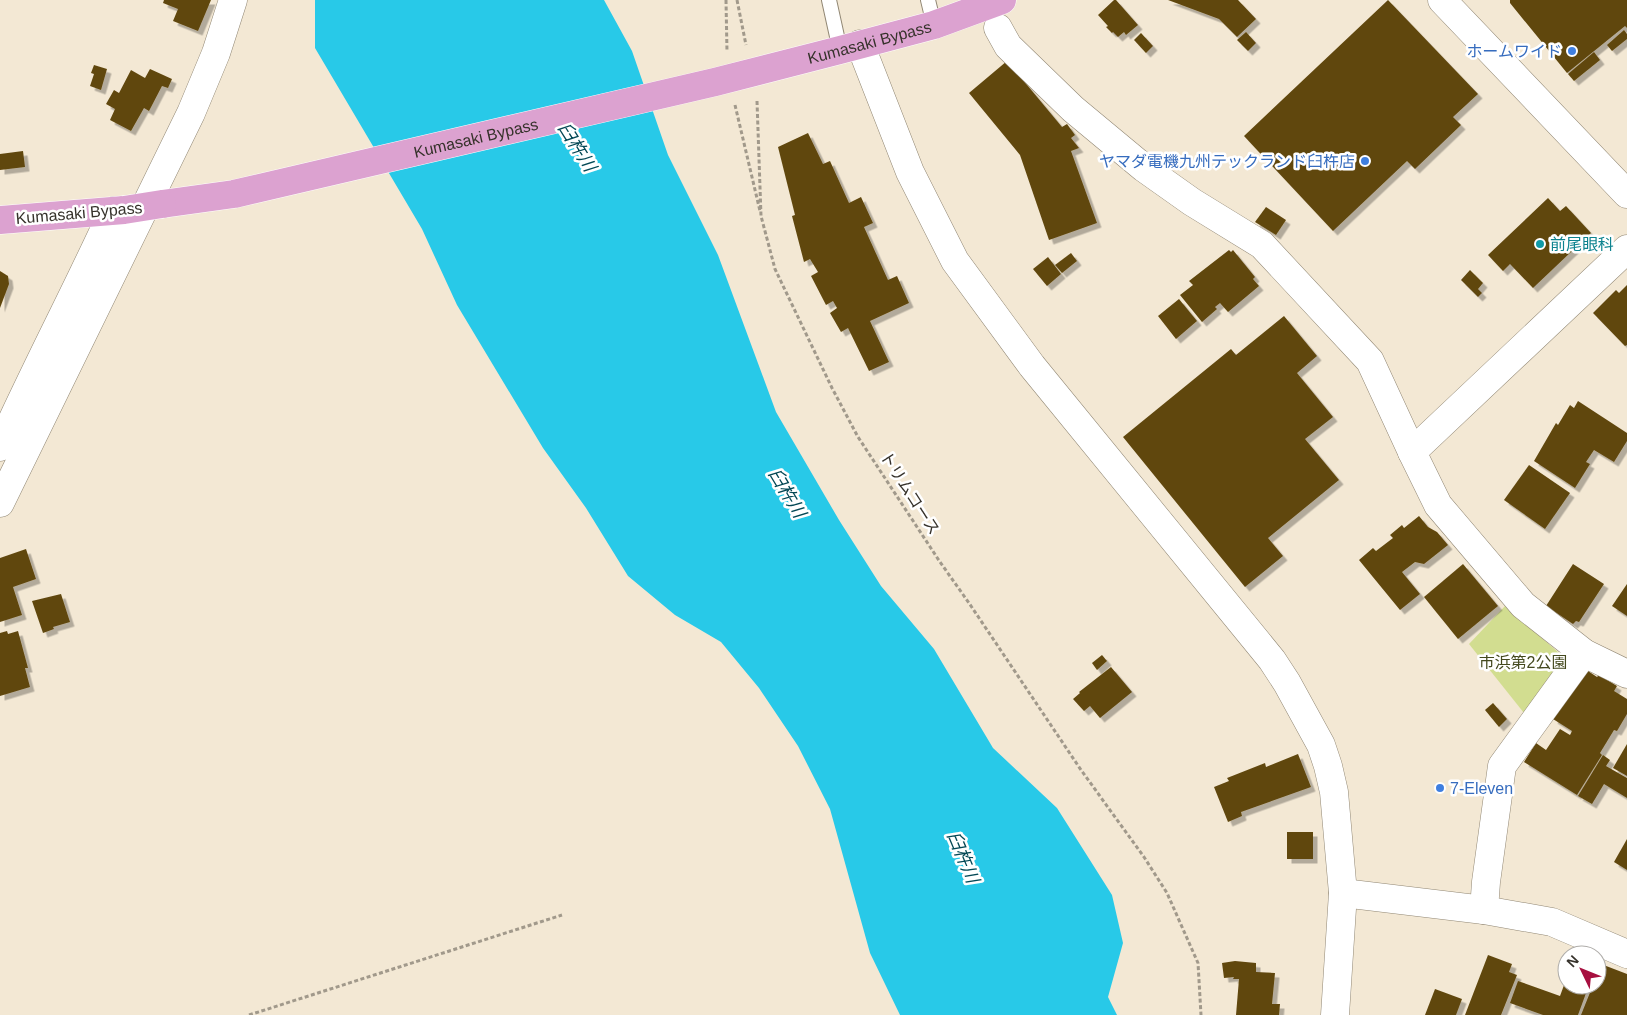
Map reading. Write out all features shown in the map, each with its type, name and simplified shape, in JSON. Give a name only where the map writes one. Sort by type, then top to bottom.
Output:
[{"type":"highway","name":"Kumasaki Bypass","points":[[0,220],[119,211],[234,194],[724,89],[850,47],[931,12],[1002,0]]},
{"type":"street","points":[[0,503],[191,113],[216,53],[233,0]]},
{"type":"street","points":[[1448,2],[1627,194]]},
{"type":"street","points":[[998,28],[1008,46],[1073,109],[1144,168],[1192,202],[1262,245],[1370,361],[1438,506],[1522,605],[1584,653],[1627,674]]},
{"type":"street","points":[[850,47],[955,261],[1032,366],[1272,660],[1321,745],[1334,792],[1343,893],[1335,1015]]},
{"type":"street","points":[[0,447],[24,393],[76,290],[119,211]]},
{"type":"street","points":[[1412,452],[1627,249]]},
{"type":"street","points":[[1484,910],[1502,766],[1584,653]]},
{"type":"street","points":[[1343,893],[1484,910],[1552,922],[1627,954]]},
{"type":"lane","points":[[829,0],[850,47]]},
{"type":"path","points":[[726,0],[728,56]]},
{"type":"path","points":[[737,0],[746,45]]},
{"type":"path","points":[[724,89],[761,216]]},
{"type":"path","name":"トリムコース","points":[[757,100],[761,216],[775,269],[835,395],[858,437],[940,562],[970,603],[1081,770],[1144,857],[1167,893],[1198,963],[1201,1015]]},
{"type":"path","points":[[249,1015],[562,915]]},
{"type":"green space","name":"市浜第2公園","points":[[1505,606],[1566,659],[1524,713],[1469,644]]},
{"type":"water","name":"臼杵川","points":[[315,0],[604,0],[632,51],[668,155],[718,255],[776,412],[839,520],[881,586],[934,649],[993,748],[1057,808],[1112,895],[1123,943],[1108,997],[1117,1015],[900,1015],[870,953],[830,809],[798,746],[759,688],[721,642],[675,615],[628,576],[586,508],[543,448],[457,305],[422,229],[315,48]]},
{"type":"building","points":[[164,0],[211,0],[198,31],[173,21],[178,9],[163,3]]},
{"type":"building","points":[[1114,0],[1138,25],[1126,35],[1124,32],[1118,37],[1106,27],[1108,26],[1098,15]]},
{"type":"building","points":[[1168,0],[1238,0],[1256,19],[1237,37],[1219,19]]},
{"type":"building","points":[[1388,0],[1478,94],[1453,117],[1461,125],[1415,169],[1407,161],[1333,231],[1244,136]]},
{"type":"building","name":"ホームワイド","points":[[1510,0],[1627,0],[1627,28],[1625,26],[1567,73],[1510,3]]},
{"type":"building","points":[[1624,30],[1627,34],[1627,39],[1612,51],[1607,45]]},
{"type":"building","points":[[1246,32],[1256,43],[1248,51],[1237,40]]},
{"type":"building","points":[[1141,33],[1153,46],[1146,53],[1134,40]]},
{"type":"building","points":[[1594,52],[1600,60],[1574,81],[1568,74]]},
{"type":"building","points":[[1007,61],[1062,127],[1067,124],[1075,135],[1071,138],[1079,148],[1071,151],[1097,223],[1049,240],[1020,155],[969,93]]},
{"type":"building","points":[[94,65],[107,69],[101,90],[90,86],[94,74],[91,73]]},
{"type":"building","points":[[150,69],[172,79],[168,88],[162,86],[149,111],[144,108],[131,131],[110,120],[115,109],[106,104],[114,90],[119,93],[131,70],[145,78]]},
{"type":"building","points":[[808,133],[823,164],[830,161],[849,203],[861,197],[873,223],[864,227],[888,280],[897,276],[909,303],[870,321],[889,362],[869,371],[848,328],[841,332],[830,313],[837,308],[833,301],[826,305],[811,276],[818,272],[810,259],[804,262],[792,216],[795,215],[778,147]]},
{"type":"building","points":[[23,151],[25,167],[0,170],[0,154]]},
{"type":"building","name":"前尾眼科","points":[[1548,198],[1560,211],[1566,206],[1591,233],[1533,288],[1510,264],[1503,271],[1488,255]]},
{"type":"building","points":[[1266,207],[1286,220],[1276,235],[1255,222]]},
{"type":"building","points":[[1229,250],[1231,252],[1233,250],[1255,277],[1253,279],[1259,286],[1228,312],[1220,303],[1215,307],[1217,309],[1202,322],[1180,295],[1193,285],[1189,281]]},
{"type":"building","points":[[1071,253],[1077,261],[1062,273],[1055,265]]},
{"type":"building","points":[[1048,257],[1061,274],[1047,286],[1033,269]]},
{"type":"building","points":[[1470,270],[1483,283],[1478,289],[1482,293],[1478,297],[1461,280]]},
{"type":"building","points":[[0,271],[8,276],[9,284],[0,308]]},
{"type":"building","points":[[1627,285],[1627,345],[1625,346],[1593,313],[1616,290],[1619,293]]},
{"type":"building","points":[[1179,299],[1197,321],[1176,339],[1158,316]]},
{"type":"building","points":[[1284,316],[1317,356],[1297,373],[1333,417],[1305,439],[1339,480],[1268,538],[1283,556],[1245,587],[1123,437],[1231,349],[1236,355]]},
{"type":"building","points":[[1578,401],[1627,433],[1627,441],[1614,462],[1594,450],[1586,462],[1590,464],[1575,488],[1534,461],[1556,423],[1558,425],[1570,405],[1574,408]]},
{"type":"building","points":[[1529,465],[1570,493],[1545,529],[1504,500]]},
{"type":"building","points":[[1419,516],[1448,545],[1424,564],[1415,562],[1402,572],[1420,594],[1400,610],[1359,560],[1373,548],[1376,551],[1393,538],[1390,535],[1402,525],[1404,528]]},
{"type":"building","points":[[26,549],[36,579],[13,587],[22,615],[0,622],[0,558]]},
{"type":"building","points":[[1463,564],[1498,606],[1458,639],[1424,597]]},
{"type":"building","points":[[1573,564],[1604,584],[1579,622],[1576,621],[1573,624],[1546,606]]},
{"type":"building","points":[[1627,584],[1627,616],[1612,606]]},
{"type":"building","points":[[61,594],[70,622],[53,627],[54,629],[43,633],[32,601]]},
{"type":"building","points":[[7,631],[8,634],[18,631],[28,668],[25,668],[30,687],[0,696],[0,633]]},
{"type":"building","points":[[1102,655],[1107,661],[1097,670],[1092,663]]},
{"type":"building","points":[[1111,667],[1132,692],[1100,718],[1090,706],[1084,711],[1073,699]]},
{"type":"building","points":[[1585,669],[1617,686],[1614,691],[1627,699],[1627,714],[1617,731],[1614,730],[1600,753],[1602,755],[1577,795],[1524,762],[1536,743],[1546,750],[1560,729],[1570,735],[1572,731],[1553,719]]},
{"type":"building","points":[[1493,703],[1507,719],[1499,727],[1485,710]]},
{"type":"building","points":[[1627,744],[1627,776],[1613,768]]},
{"type":"building","points":[[1298,754],[1311,787],[1241,812],[1242,816],[1228,822],[1214,787],[1229,781],[1227,778],[1265,763],[1266,767]]},
{"type":"building","points":[[1603,755],[1610,760],[1606,766],[1627,778],[1627,798],[1604,784],[1592,804],[1578,796]]},
{"type":"building","points":[[1287,832],[1313,832],[1313,859],[1287,859]]},
{"type":"building","points":[[1627,839],[1627,870],[1614,862]]},
{"type":"building","points":[[1488,955],[1512,964],[1509,972],[1517,975],[1501,1015],[1465,1015]]},
{"type":"building","points":[[1235,961],[1256,963],[1256,972],[1275,973],[1272,1004],[1280,1004],[1279,1015],[1236,1015],[1239,979],[1233,979],[1234,977],[1224,978],[1222,963]]},
{"type":"building","points":[[1607,966],[1627,974],[1627,1015],[1581,1015],[1589,995],[1607,995]]},
{"type":"building","points":[[1518,981],[1560,996],[1585,995],[1578,1015],[1543,1015],[1510,1003]]},
{"type":"building","points":[[1435,989],[1462,999],[1456,1015],[1425,1015]]},
{"type":"place","name":"ホームワイド","points":[[1572,51]]},
{"type":"place","name":"ヤマダ電機九州テックランド臼杵店","points":[[1365,161]]},
{"type":"place","name":"前尾眼科","points":[[1540,244]]},
{"type":"place","name":"7-Eleven","points":[[1440,788]]}]
